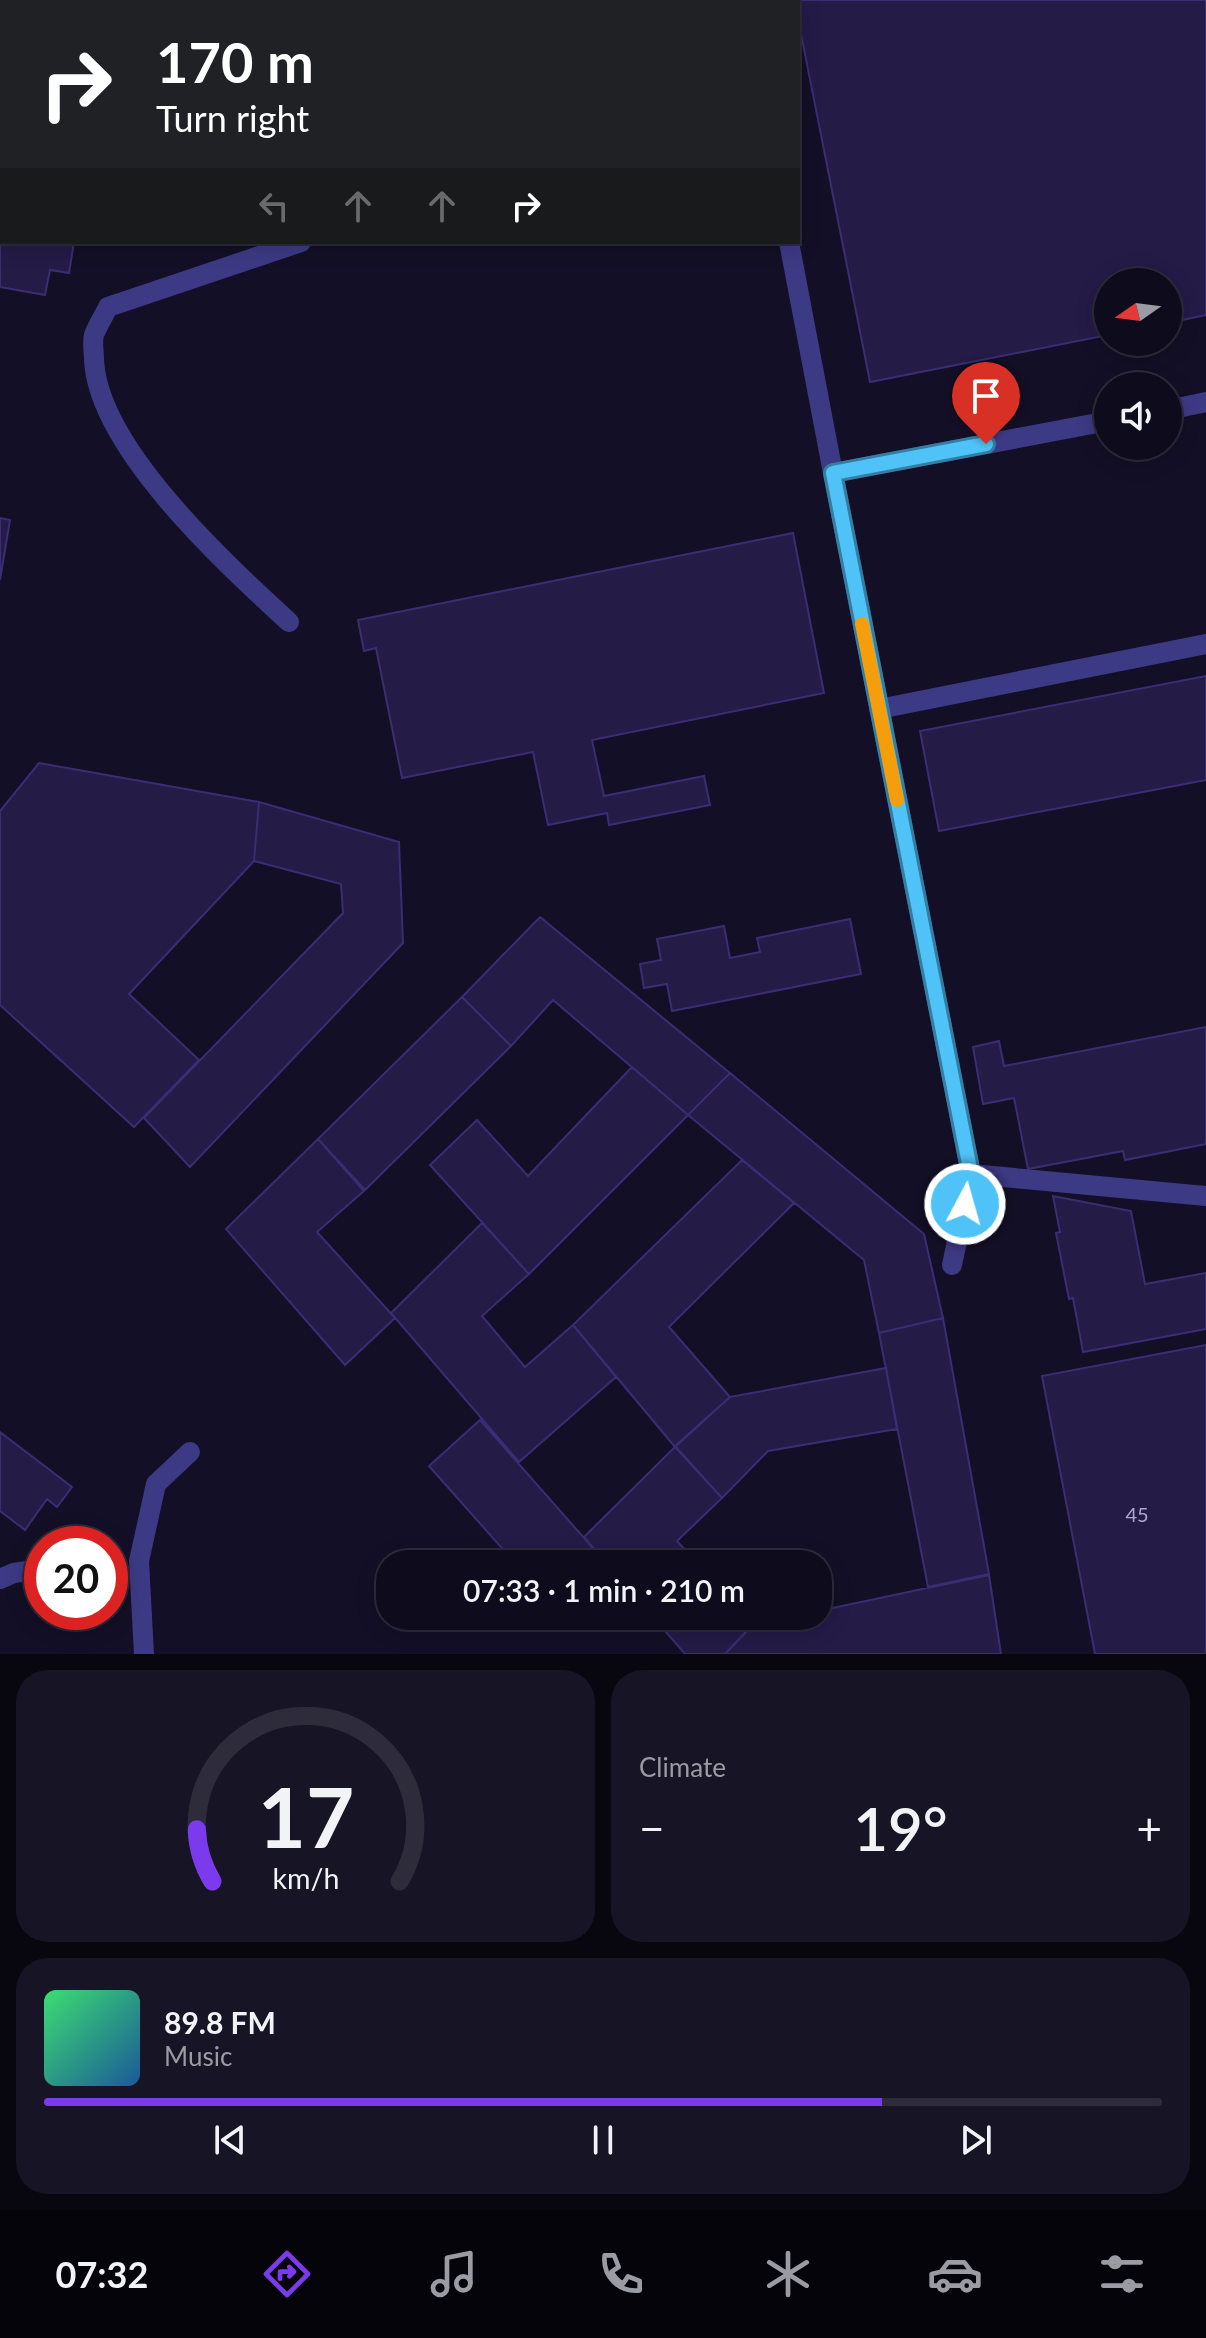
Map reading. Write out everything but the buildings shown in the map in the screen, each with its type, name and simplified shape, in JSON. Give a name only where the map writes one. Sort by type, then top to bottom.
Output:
[{"type":"lane","points":[[289,622],[195,532],[131,451],[108,410],[95,372],[93,337],[108,307],[295,244]]},
{"type":"lane","points":[[789,244],[971,1174],[952,1265]]},
{"type":"lane","points":[[1182,407],[1206,402]]},
{"type":"lane","points":[[833,473],[1094,424]]},
{"type":"lane","points":[[879,709],[1206,644]]},
{"type":"lane","points":[[971,1174],[1206,1196]]},
{"type":"lane","points":[[144,1654],[139,1561],[156,1484],[190,1452]]},
{"type":"lane","points":[[0,1579],[24,1571]]},
{"type":"slow traffic","points":[[862,624],[897,800]]},
{"type":"route","points":[[965,1204],[971,1174],[833,473],[986,444]]}]
